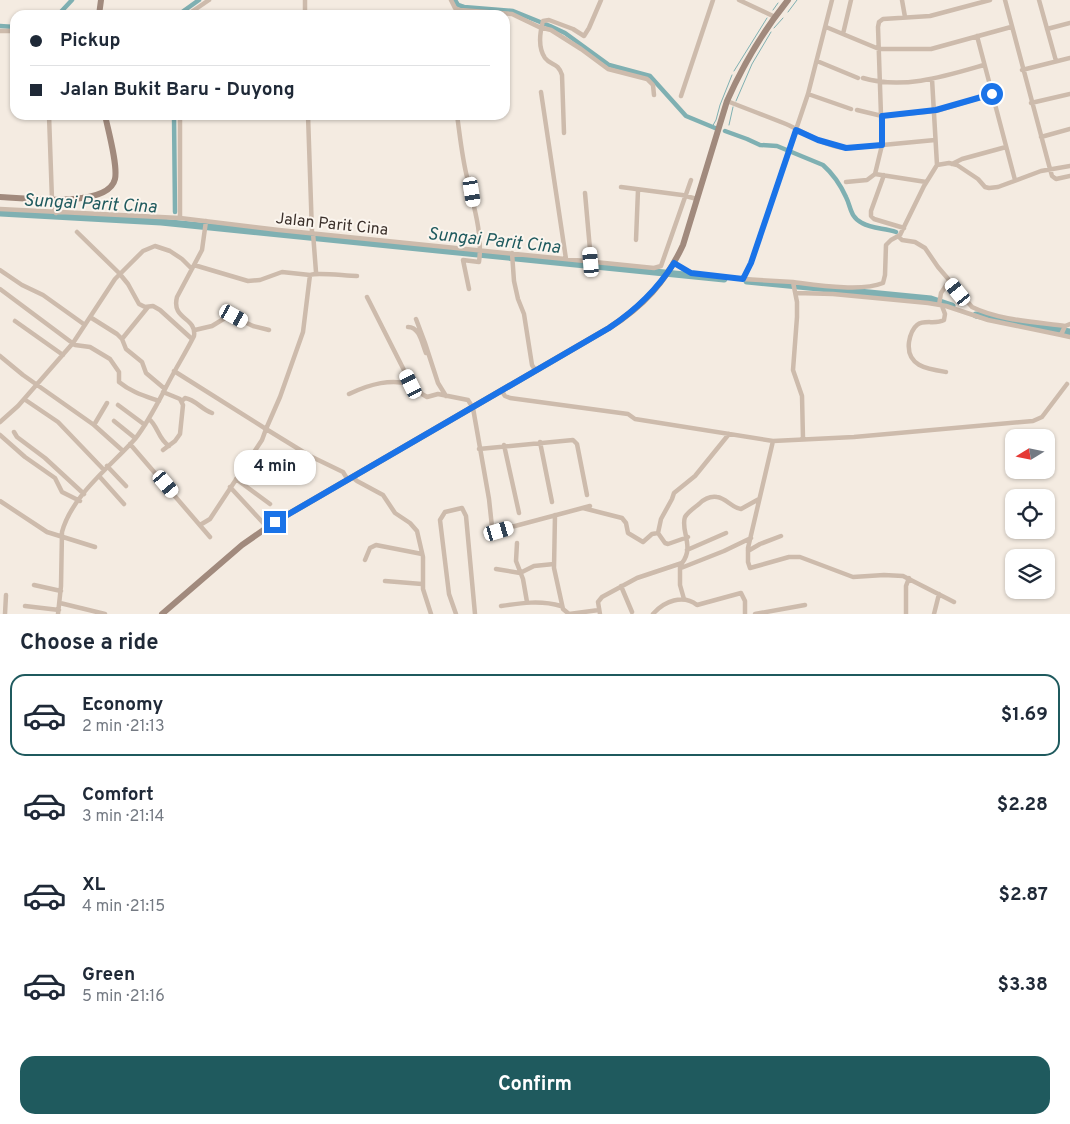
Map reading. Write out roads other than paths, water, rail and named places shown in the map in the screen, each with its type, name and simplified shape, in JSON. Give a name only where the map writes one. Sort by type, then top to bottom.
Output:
[{"type":"main road","points":[[162,614],[227,558],[267,527],[536,371],[624,318],[647,299],[664,279],[682,244],[727,101],[752,53],[788,0]]},
{"type":"main road","points":[[0,197],[52,200],[85,198],[104,192],[112,187],[115,172],[106,120]]},
{"type":"street","points":[[194,10],[209,0]]},
{"type":"street","points":[[451,0],[455,8],[460,10]]},
{"type":"street","points":[[564,133],[562,75],[560,68],[544,57],[540,39],[542,25],[549,20],[573,29],[584,36],[601,0]]},
{"type":"street","points":[[681,96],[713,0]]},
{"type":"street","points":[[739,0],[775,17]]},
{"type":"street","points":[[743,279],[751,263],[808,94],[832,0]]},
{"type":"street","points":[[843,34],[850,0]]},
{"type":"street","points":[[902,0],[904,17]]},
{"type":"street","points":[[846,182],[867,180],[875,174],[882,145],[879,22],[904,17],[930,16],[990,0]]},
{"type":"street","points":[[1005,0],[1022,70],[1052,176],[1056,179],[1070,176]]},
{"type":"street","points":[[1039,0],[1056,61]]},
{"type":"street","points":[[510,14],[542,25],[563,37],[608,69],[647,79],[653,85],[654,95]]},
{"type":"street","points":[[1047,29],[1070,23]]},
{"type":"street","points":[[826,27],[879,49],[931,48],[1012,28]]},
{"type":"street","points":[[977,36],[1015,180]]},
{"type":"street","points":[[1022,70],[1070,58]]},
{"type":"street","points":[[817,61],[861,78],[880,83],[932,80],[984,65]]},
{"type":"street","points":[[899,238],[926,182],[938,165],[932,80]]},
{"type":"street","points":[[541,92],[566,259]]},
{"type":"street","points":[[808,94],[851,109]]},
{"type":"street","points":[[857,110],[882,116],[933,111],[992,94]]},
{"type":"street","points":[[1031,103],[1070,94]]},
{"type":"street","points":[[727,101],[818,140],[846,148],[935,140]]},
{"type":"street","points":[[49,120],[52,200],[56,213]]},
{"type":"street","points":[[180,120],[180,218]]},
{"type":"street","points":[[308,120],[316,272]]},
{"type":"street","points":[[458,120],[467,178],[472,192],[480,253],[479,262],[463,260],[468,289]]},
{"type":"street","points":[[1041,137],[1070,129]]},
{"type":"street","points":[[938,165],[952,164],[962,159],[1006,147]]},
{"type":"street","points":[[952,164],[978,179],[985,187],[998,187],[1050,169],[1070,166]]},
{"type":"street","points":[[875,174],[926,182]]},
{"type":"street","points":[[884,175],[871,211],[871,216],[874,219],[904,228]]},
{"type":"street","points":[[686,196],[691,180]]},
{"type":"street","points":[[621,187],[697,199]]},
{"type":"street","points":[[636,240],[638,190]]},
{"type":"street","points":[[585,193],[591,262]]},
{"type":"street","name":"Jalan Parit Cina","points":[[0,209],[180,218],[480,253],[654,268],[661,266],[686,196]]},
{"type":"street","points":[[26,606],[59,612],[64,524],[84,494],[145,425],[192,339],[194,330],[192,324],[179,314],[176,304],[177,297],[202,250],[206,222]]},
{"type":"street","points":[[77,232],[120,273],[142,306],[153,306],[160,310],[192,339]]},
{"type":"street","points":[[673,264],[691,273],[743,279],[842,287],[877,286],[883,283],[885,275],[886,245],[891,240],[899,238],[915,242],[925,248],[948,282],[972,308],[1016,319],[1067,326],[1061,334]]},
{"type":"street","points":[[0,422],[24,399],[73,343],[108,287],[120,273],[143,251],[155,246],[170,251],[193,267],[248,281],[260,280],[282,272],[310,275],[316,272],[326,275],[357,276]]},
{"type":"street","points":[[512,255],[516,291],[524,314],[532,365],[536,371]]},
{"type":"street","points":[[0,270],[22,285],[43,295],[85,325]]},
{"type":"street","points":[[200,526],[210,519],[262,440],[280,397],[303,332],[310,275]]},
{"type":"street","points":[[946,372],[917,365],[913,361],[909,350],[910,337],[916,325],[922,322],[936,323],[944,320],[945,314],[940,303],[948,282]]},
{"type":"street","points":[[793,284],[797,317],[793,370],[802,396],[803,439]]},
{"type":"street","points":[[0,289],[73,343],[90,347],[105,356],[119,372],[119,382],[135,393],[159,400]]},
{"type":"street","points":[[795,292],[940,303],[988,320],[1070,337]]},
{"type":"street","points":[[367,297],[411,384]]},
{"type":"street","points":[[122,339],[148,307]]},
{"type":"street","points":[[194,330],[212,326],[230,315],[253,326],[269,330]]},
{"type":"street","points":[[90,317],[122,339],[126,349],[142,362],[146,374],[164,390],[182,401]]},
{"type":"street","points":[[416,319],[444,395]]},
{"type":"street","points":[[15,320],[63,355]]},
{"type":"street","points":[[408,327],[415,329],[418,334],[438,389],[444,395]]},
{"type":"street","points":[[0,356],[94,425],[123,450]]},
{"type":"street","points":[[174,371],[310,456],[383,495],[396,513],[414,526],[417,531],[422,554],[422,584],[430,614]]},
{"type":"street","points":[[349,394],[373,384],[385,382],[411,384],[417,387],[424,396],[444,395],[468,400],[472,408],[494,530],[499,531],[590,506]]},
{"type":"street","points":[[501,390],[505,396],[510,398],[628,414],[635,419],[773,440],[854,437],[1033,421],[1042,418],[1066,384]]},
{"type":"street","points":[[182,401],[185,398],[190,399],[199,404],[202,409],[212,413]]},
{"type":"street","points":[[24,399],[58,422],[126,486]]},
{"type":"street","points":[[163,450],[180,434],[182,401]]},
{"type":"street","points":[[94,425],[107,403]]},
{"type":"street","points":[[118,405],[145,425]]},
{"type":"street","points":[[149,419],[159,436],[169,446]]},
{"type":"street","points":[[114,421],[135,438]]},
{"type":"street","points":[[14,432],[84,494]]},
{"type":"street","points":[[0,434],[24,456],[56,478],[62,492],[80,500]]},
{"type":"street","points":[[688,538],[668,544],[665,543],[658,533],[661,518],[674,493],[695,476],[729,434]]},
{"type":"street","points":[[479,448],[570,440],[575,442],[587,496]]},
{"type":"street","points":[[773,440],[748,551],[750,568],[795,556],[852,577],[891,575],[909,578],[954,602]]},
{"type":"street","points":[[540,442],[552,502]]},
{"type":"street","points":[[130,444],[210,537]]},
{"type":"street","points":[[504,446],[519,513]]},
{"type":"street","points":[[99,476],[124,504]]},
{"type":"street","points":[[236,479],[270,504]]},
{"type":"street","points":[[230,487],[267,527]]},
{"type":"street","points":[[684,599],[679,581],[680,566],[685,560],[687,550],[686,517],[705,499],[719,497],[736,508],[741,509],[760,499]]},
{"type":"street","points":[[0,501],[39,528],[62,538],[95,547]]},
{"type":"street","points":[[456,614],[449,594],[440,520],[445,512],[462,508],[466,516],[475,614]]},
{"type":"street","points":[[581,508],[622,518],[626,523],[628,533],[643,542],[652,534],[658,533]]},
{"type":"street","points":[[555,515],[554,564],[561,606],[569,614],[599,612],[599,598],[637,578],[724,551],[751,538]]},
{"type":"street","points":[[687,550],[726,532]]},
{"type":"street","points":[[748,551],[781,536]]},
{"type":"street","points":[[517,543],[516,561],[523,579],[527,602]]},
{"type":"street","points":[[365,560],[370,548],[376,545],[422,554]]},
{"type":"street","points":[[496,569],[520,573],[534,566],[554,564]]},
{"type":"street","points":[[906,614],[906,586],[909,578]]},
{"type":"street","points":[[385,581],[422,584]]},
{"type":"street","points":[[34,585],[61,591]]},
{"type":"street","points":[[621,586],[632,612]]},
{"type":"street","points":[[653,614],[663,604],[684,599],[697,605],[741,593],[745,601],[745,614]]},
{"type":"street","points":[[934,614],[939,594]]},
{"type":"street","points":[[6,595],[6,614]]},
{"type":"street","points":[[501,606],[527,602],[547,602],[561,606]]},
{"type":"street","points":[[60,604],[105,614]]},
{"type":"street","points":[[755,614],[805,605]]},
{"type":"waterway","points":[[63,10],[72,0]]},
{"type":"waterway","points":[[185,10],[199,0]]},
{"type":"waterway","points":[[455,0],[458,5],[464,7],[501,10]]},
{"type":"waterway","points":[[788,12],[797,0]]},
{"type":"waterway","points":[[773,10],[778,3]]},
{"type":"waterway","points":[[510,11],[565,33],[609,65],[650,76],[686,116],[715,128]]},
{"type":"waterway","points":[[734,71],[767,18]]},
{"type":"waterway","points":[[774,28],[783,18]]},
{"type":"waterway","points":[[0,26],[10,27]]},
{"type":"waterway","points":[[736,101],[752,64],[771,32]]},
{"type":"waterway","points":[[712,127],[732,75]]},
{"type":"waterway","points":[[729,125],[733,107]]},
{"type":"waterway","points":[[174,120],[175,212]]},
{"type":"waterway","points":[[725,131],[760,145],[777,146],[823,165],[839,184],[853,215],[858,221],[866,225],[896,232]]},
{"type":"waterway","name":"Sungai Parit Cina","points":[[0,213],[161,222],[724,279]]},
{"type":"waterway","name":"Sungai Parit Cina","points":[[747,281],[931,299],[952,306]]},
{"type":"waterway","name":"Sungai Parit Cina","points":[[976,315],[1070,332]]}]
